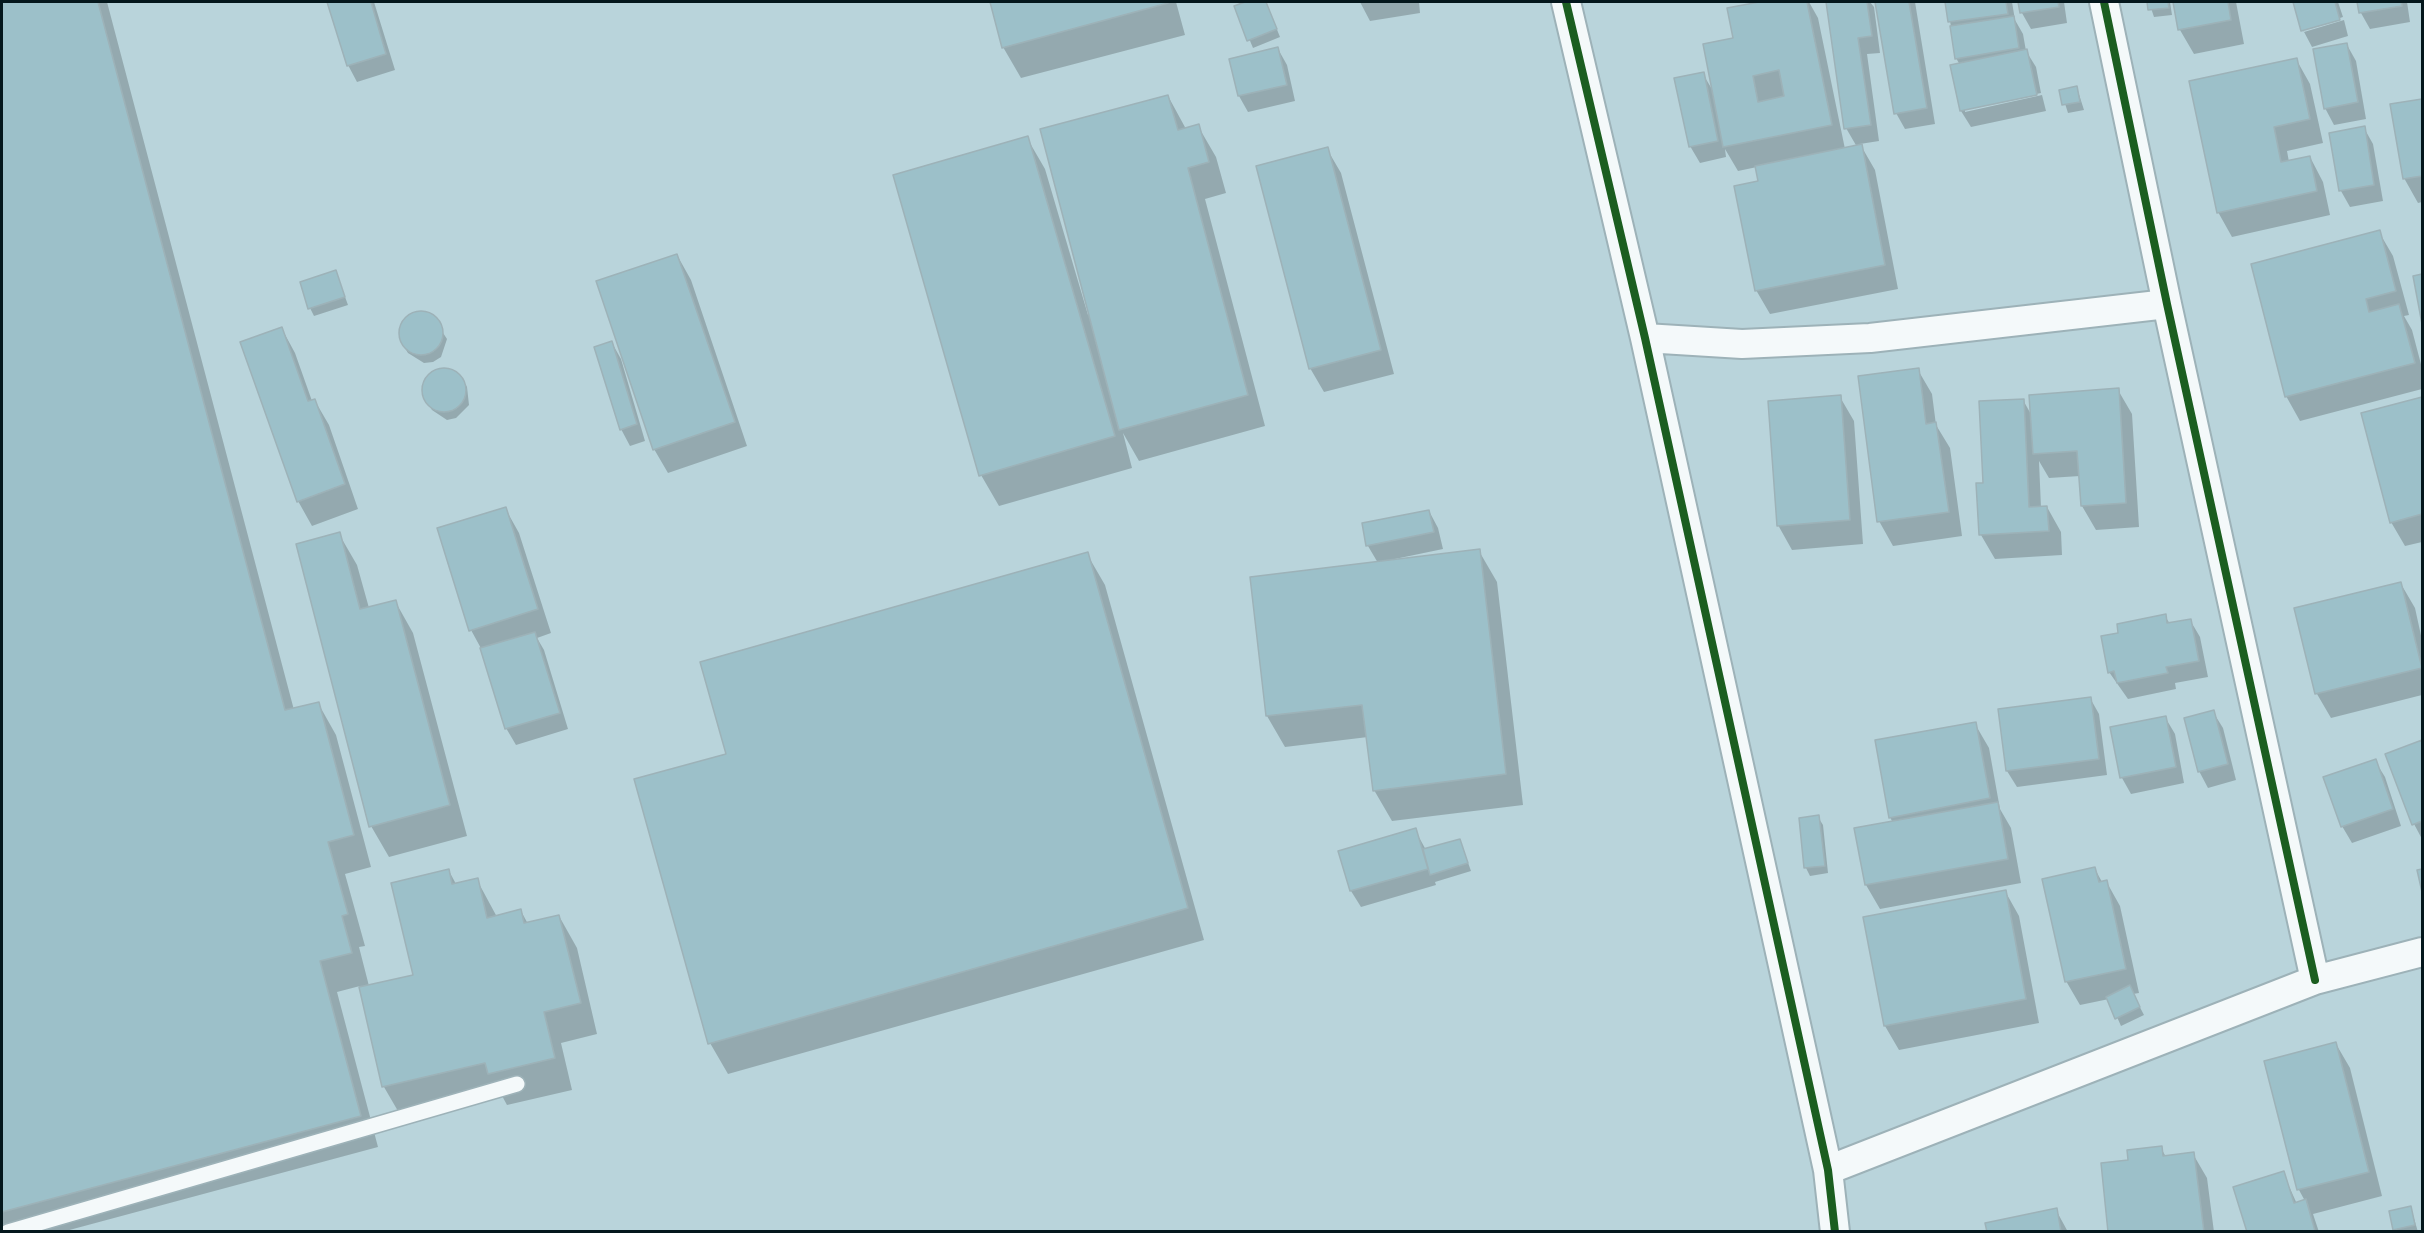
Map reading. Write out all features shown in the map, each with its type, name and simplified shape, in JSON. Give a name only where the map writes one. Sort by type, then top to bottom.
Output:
[{"type":"street","points":[[1566,2],[1645,338],[1828,1170],[1835,1232]]},
{"type":"street","points":[[2104,2],[2167,304],[2315,980]]},
{"type":"street","points":[[1645,338],[1742,344],[1870,338],[2167,304]]},
{"type":"street","points":[[1828,1170],[2315,980],[2422,952]]},
{"type":"lane","points":[[8,1232],[517,1084]]},
{"type":"building","points":[[2,2],[98,2],[285,710],[319,702],[354,835],[328,842],[348,914],[342,916],[352,953],[320,961],[361,1116],[2,1212]]},
{"type":"building","points":[[327,2],[371,2],[386,54],[347,66]]},
{"type":"building","points":[[990,2],[1168,2],[1168,3],[1002,48]]},
{"type":"building","points":[[1245,2],[1266,2],[1277,29],[1247,41],[1234,6]]},
{"type":"building","points":[[1759,2],[1807,2],[1832,125],[1723,147],[1703,44],[1733,38],[1727,8]],"holes":[[[1779,70],[1784,96],[1758,102],[1753,76]]]},
{"type":"building","points":[[1826,2],[1867,2],[1872,36],[1858,38],[1871,125],[1844,129]]},
{"type":"building","points":[[1875,2],[1909,2],[1927,108],[1894,114]]},
{"type":"building","points":[[1945,2],[2006,2],[2008,14],[1948,22]]},
{"type":"building","points":[[2018,2],[2058,2],[2059,7],[2020,13]]},
{"type":"building","points":[[2147,2],[2168,2],[2169,8],[2148,10]]},
{"type":"building","points":[[2173,2],[2228,2],[2231,20],[2178,30]]},
{"type":"building","points":[[2293,2],[2335,2],[2340,20],[2301,31]]},
{"type":"building","points":[[2357,2],[2401,2],[2402,6],[2359,13]]},
{"type":"building","points":[[2014,16],[2019,48],[1955,59],[1950,26]]},
{"type":"building","points":[[2347,43],[2358,102],[2324,109],[2313,49]]},
{"type":"building","points":[[1278,47],[1287,85],[1238,96],[1229,59]]},
{"type":"building","points":[[2027,49],[2037,95],[1960,111],[1950,65]]},
{"type":"building","points":[[2297,58],[2310,119],[2274,127],[2281,162],[2310,156],[2317,191],[2217,213],[2189,81]]},
{"type":"building","points":[[1704,72],[1718,141],[1689,147],[1674,78]]},
{"type":"building","points":[[2077,86],[2080,102],[2062,105],[2059,90]]},
{"type":"building","points":[[1168,95],[1178,130],[1199,124],[1209,162],[1188,168],[1248,395],[1119,430],[1040,129]]},
{"type":"building","points":[[2422,99],[2422,176],[2403,179],[2390,104]]},
{"type":"building","points":[[2365,126],[2374,185],[2339,191],[2329,133]]},
{"type":"building","points":[[1028,136],[1115,436],[979,476],[893,175]]},
{"type":"building","points":[[1862,144],[1885,265],[1755,291],[1734,186],[1758,181],[1755,166]]},
{"type":"building","points":[[1328,147],[1381,350],[1309,369],[1256,166]]},
{"type":"building","points":[[2380,230],[2396,291],[2366,299],[2369,312],[2399,304],[2415,363],[2285,397],[2251,264]]},
{"type":"building","points":[[677,254],[735,422],[653,450],[596,281]]},
{"type":"building","points":[[336,270],[345,297],[308,309],[300,282]]},
{"type":"building","points":[[2422,274],[2422,324],[2413,276]]},
{"type":"building","points":[[421,311],[437,317],[443,333],[437,349],[421,355],[405,349],[399,333],[405,317]]},
{"type":"building","points":[[282,327],[308,401],[315,399],[345,484],[297,502],[240,342]]},
{"type":"building","points":[[612,341],[637,424],[620,430],[594,347]]},
{"type":"building","points":[[444,368],[460,374],[466,390],[460,406],[444,412],[428,406],[422,390],[428,374]]},
{"type":"building","points":[[1919,368],[1926,424],[1936,422],[1949,512],[1877,522],[1858,376]]},
{"type":"building","points":[[2119,388],[2126,503],[2081,506],[2077,451],[2033,454],[2029,395]]},
{"type":"building","points":[[1841,395],[1850,520],[1777,526],[1768,401]]},
{"type":"building","points":[[2422,397],[2422,514],[2390,523],[2361,413]]},
{"type":"building","points":[[2024,399],[2029,507],[2047,506],[2049,531],[1979,535],[1976,483],[1983,483],[1979,401]]},
{"type":"building","points":[[506,507],[538,609],[469,631],[437,528]]},
{"type":"building","points":[[1429,510],[1434,532],[1366,546],[1362,523]]},
{"type":"building","points":[[340,532],[360,609],[396,600],[450,805],[369,827],[296,544]]},
{"type":"building","points":[[1480,549],[1506,774],[1373,791],[1362,705],[1266,716],[1250,577]]},
{"type":"building","points":[[1088,552],[1188,908],[708,1044],[634,779],[726,754],[700,662]]},
{"type":"building","points":[[2401,582],[2422,668],[2315,694],[2294,608]]},
{"type":"building","points":[[2166,614],[2167,623],[2191,619],[2199,661],[2166,667],[2168,673],[2117,683],[2114,671],[2108,673],[2101,636],[2118,633],[2117,624]]},
{"type":"building","points":[[535,632],[560,713],[505,729],[480,648]]},
{"type":"building","points":[[2091,697],[2099,759],[2006,771],[1998,709]]},
{"type":"building","points":[[2214,710],[2228,764],[2198,772],[2184,718]]},
{"type":"building","points":[[2166,716],[2176,767],[2120,778],[2110,727]]},
{"type":"building","points":[[1976,722],[1990,798],[1889,818],[1875,740]]},
{"type":"building","points":[[2422,740],[2422,821],[2412,825],[2385,754]]},
{"type":"building","points":[[2376,759],[2393,809],[2341,827],[2323,777]]},
{"type":"building","points":[[1998,802],[2008,859],[1865,885],[1854,828]]},
{"type":"building","points":[[1819,815],[1825,866],[1804,868],[1799,818]]},
{"type":"building","points":[[1416,828],[1428,869],[1350,891],[1338,851]]},
{"type":"building","points":[[1460,839],[1468,863],[1430,875],[1423,849]]},
{"type":"building","points":[[2095,867],[2099,882],[2107,880],[2126,969],[2065,982],[2042,879]]},
{"type":"building","points":[[449,869],[452,884],[478,878],[487,918],[521,909],[524,923],[559,915],[581,1003],[544,1012],[555,1058],[488,1074],[485,1063],[382,1087],[359,987],[413,975],[391,883]]},
{"type":"building","points":[[2422,869],[2422,892],[2417,870]]},
{"type":"building","points":[[2006,890],[2026,999],[1884,1026],[1863,917]]},
{"type":"building","points":[[2130,985],[2140,1007],[2115,1019],[2106,997]]},
{"type":"building","points":[[2336,1042],[2369,1172],[2297,1190],[2264,1061]]},
{"type":"building","points":[[2162,1146],[2163,1156],[2194,1152],[2204,1232],[2108,1232],[2101,1163],[2128,1160],[2127,1150]]},
{"type":"building","points":[[2284,1171],[2294,1203],[2306,1199],[2315,1231],[2247,1232],[2233,1187]]},
{"type":"building","points":[[2411,1206],[2415,1225],[2393,1230],[2389,1211]]},
{"type":"building","points":[[2057,1208],[2061,1232],[1987,1232],[1985,1223]]},
{"type":"cycle path","points":[[1566,2],[1645,338],[1828,1170],[1835,1232]]},
{"type":"cycle path","points":[[2104,2],[2167,304],[2315,980]]}]
